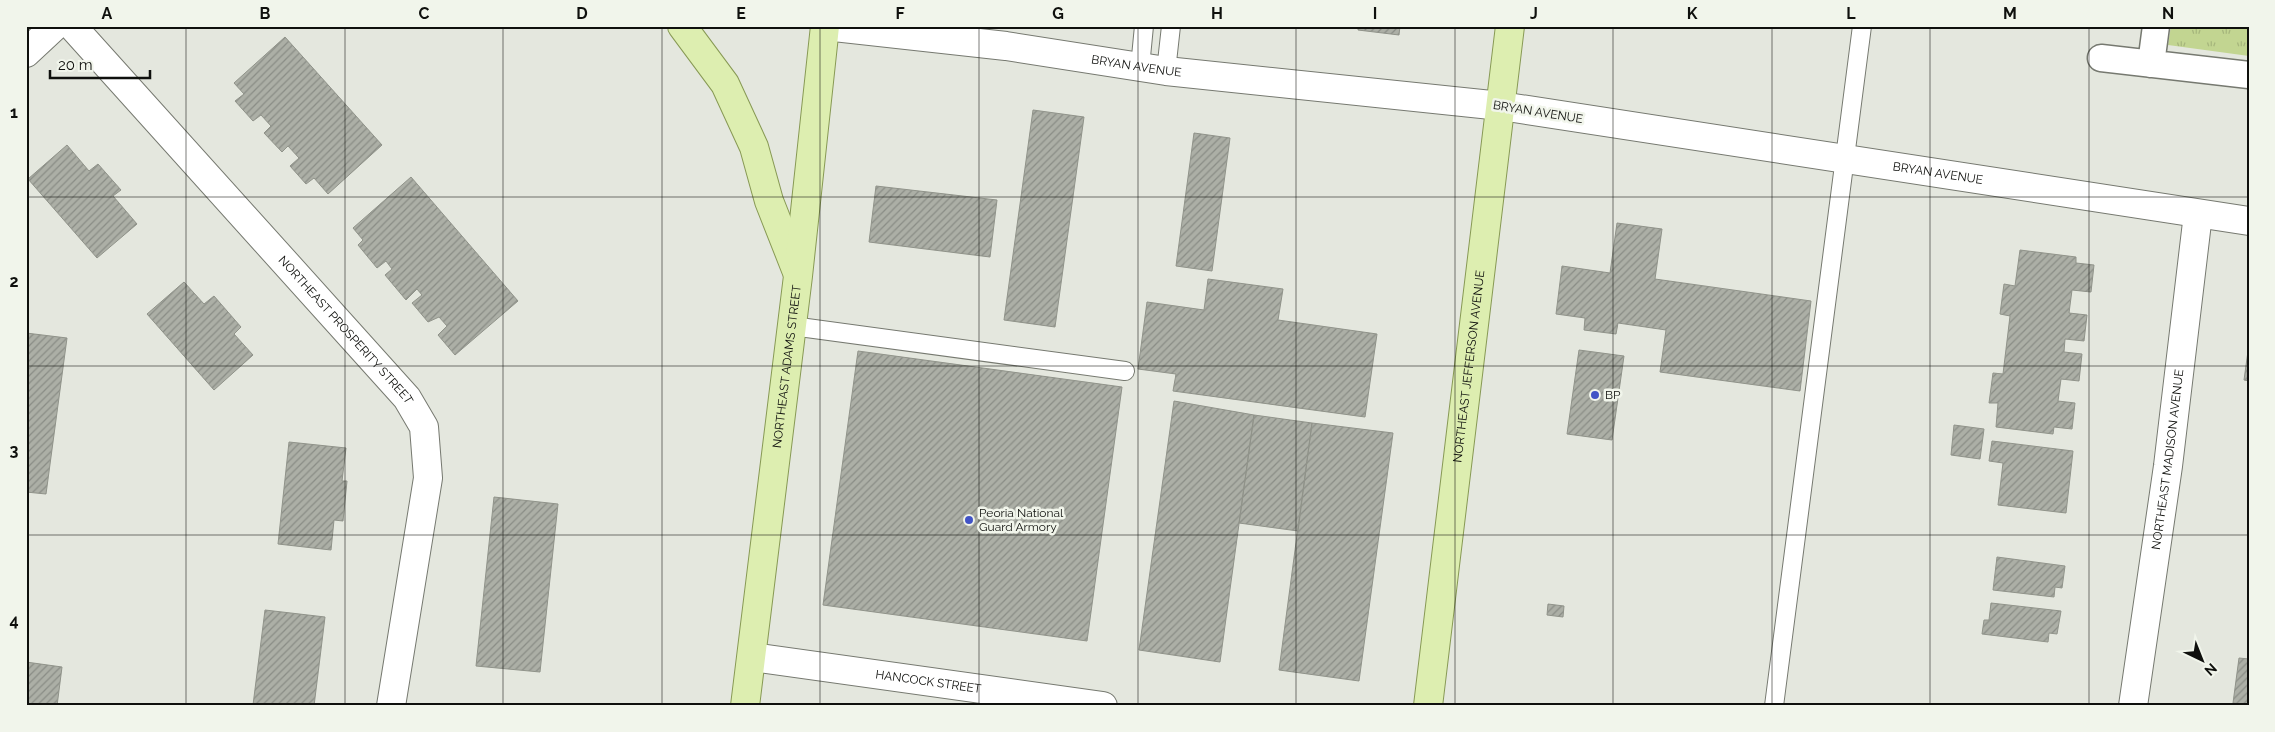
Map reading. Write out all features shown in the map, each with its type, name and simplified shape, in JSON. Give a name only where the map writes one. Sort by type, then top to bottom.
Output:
[{"type":"main road","points":[[682,26],[727,88],[754,147],[769,201],[798,276]]},
{"type":"main road","name":"NORTHEAST ADAMS STREET","points":[[745,706],[798,276],[825,26]]},
{"type":"main road","name":"NORTHEAST JEFFERSON AVENUE","points":[[1428,706],[1510,26]]},
{"type":"street","points":[[26,53],[55,26]]},
{"type":"street","name":"NORTHEAST PROSPERITY STREET","points":[[72,26],[407,398],[424,427],[428,478],[391,706]]},
{"type":"street","name":"BRYAN AVENUE","points":[[825,26],[1006,46],[1153,69],[1500,106],[2249,221]]},
{"type":"street","points":[[2151,64],[2156,26]]},
{"type":"street","points":[[2101,58],[2249,75]]},
{"type":"street","name":"NORTHEAST MADISON AVENUE","points":[[2133,706],[2168,466],[2198,214]]},
{"type":"street","name":"HANCOCK STREET","points":[[752,657],[1090,705]]},
{"type":"lane","points":[[1144,26],[1153,69]]},
{"type":"lane","points":[[1153,69],[1171,26]]},
{"type":"lane","points":[[1774,706],[1862,26]]},
{"type":"lane","points":[[792,326],[1124,371]]},
{"type":"green space","points":[[2171,26],[2249,26],[2249,56],[2168,45]]},
{"type":"building","points":[[1358,26],[1400,26],[1399,35],[1358,30]]},
{"type":"building","points":[[285,37],[382,145],[328,194],[314,178],[306,184],[290,166],[299,158],[288,146],[282,152],[264,133],[271,126],[261,115],[253,121],[235,101],[244,94],[234,83]]},
{"type":"building","points":[[1033,110],[1084,117],[1055,327],[1004,320]]},
{"type":"building","points":[[1194,133],[1230,138],[1212,271],[1176,266]]},
{"type":"building","points":[[67,145],[89,171],[98,164],[121,190],[113,196],[137,224],[97,258],[28,179]]},
{"type":"building","points":[[411,177],[518,301],[455,355],[438,335],[447,326],[439,317],[428,322],[412,303],[422,295],[417,289],[406,300],[385,275],[392,269],[386,261],[377,268],[358,245],[363,240],[353,228]]},
{"type":"building","points":[[876,186],[997,200],[990,257],[869,242]]},
{"type":"building","points":[[1617,223],[1662,229],[1655,279],[1811,301],[1800,391],[1660,372],[1666,330],[1618,323],[1616,334],[1584,330],[1585,318],[1556,314],[1562,266],[1610,273]]},
{"type":"building","points":[[2020,250],[2076,257],[2076,263],[2094,265],[2091,292],[2072,290],[2069,313],[2087,315],[2084,341],[2065,339],[2064,352],[2082,354],[2079,381],[2061,379],[2058,401],[2075,403],[2072,429],[2054,427],[2053,434],[1996,427],[1998,403],[1989,403],[1993,373],[2003,374],[2010,316],[2000,314],[2004,284],[2015,286]]},
{"type":"building","points":[[1208,279],[1283,289],[1278,320],[1377,334],[1365,417],[1173,391],[1176,374],[1138,369],[1147,302],[1204,310]]},
{"type":"building","points":[[184,282],[204,304],[214,296],[241,327],[234,334],[253,355],[214,390],[147,314]]},
{"type":"building","points":[[26,333],[67,338],[46,494],[26,492]]},
{"type":"building","points":[[2249,344],[2249,381],[2244,380]]},
{"type":"building","name":"BP","points":[[1579,350],[1624,356],[1612,440],[1567,434]]},
{"type":"building","name":"Peoria National Guard Armory","points":[[858,351],[1122,387],[1087,641],[823,605]]},
{"type":"building","points":[[1174,401],[1254,415],[1220,662],[1139,650]]},
{"type":"building","points":[[1254,415],[1312,423],[1298,531],[1239,523]]},
{"type":"building","points":[[1312,423],[1393,433],[1359,681],[1279,670]]},
{"type":"building","points":[[1954,425],[1984,429],[1980,459],[1951,455]]},
{"type":"building","points":[[1992,441],[2073,451],[2066,513],[1998,505],[2003,463],[1989,461]]},
{"type":"building","points":[[289,442],[346,448],[342,481],[347,481],[343,521],[334,520],[331,550],[278,544]]},
{"type":"building","points":[[494,497],[558,504],[540,672],[476,666]]},
{"type":"building","points":[[1997,557],[2065,566],[2062,588],[2055,587],[2054,597],[1993,590]]},
{"type":"building","points":[[1991,603],[2061,611],[2057,634],[2049,633],[2048,642],[1982,634],[1984,620],[1989,620]]},
{"type":"building","points":[[1548,604],[1564,606],[1563,617],[1547,615]]},
{"type":"building","points":[[265,610],[325,617],[314,706],[253,705]]},
{"type":"building","points":[[2239,658],[2249,659],[2249,705],[2233,703]]},
{"type":"building","points":[[26,662],[62,667],[57,706],[26,706]]},
{"type":"place","name":"BP","points":[[1595,395]]},
{"type":"place","name":"Peoria National Guard Armory","points":[[969,520]]}]
